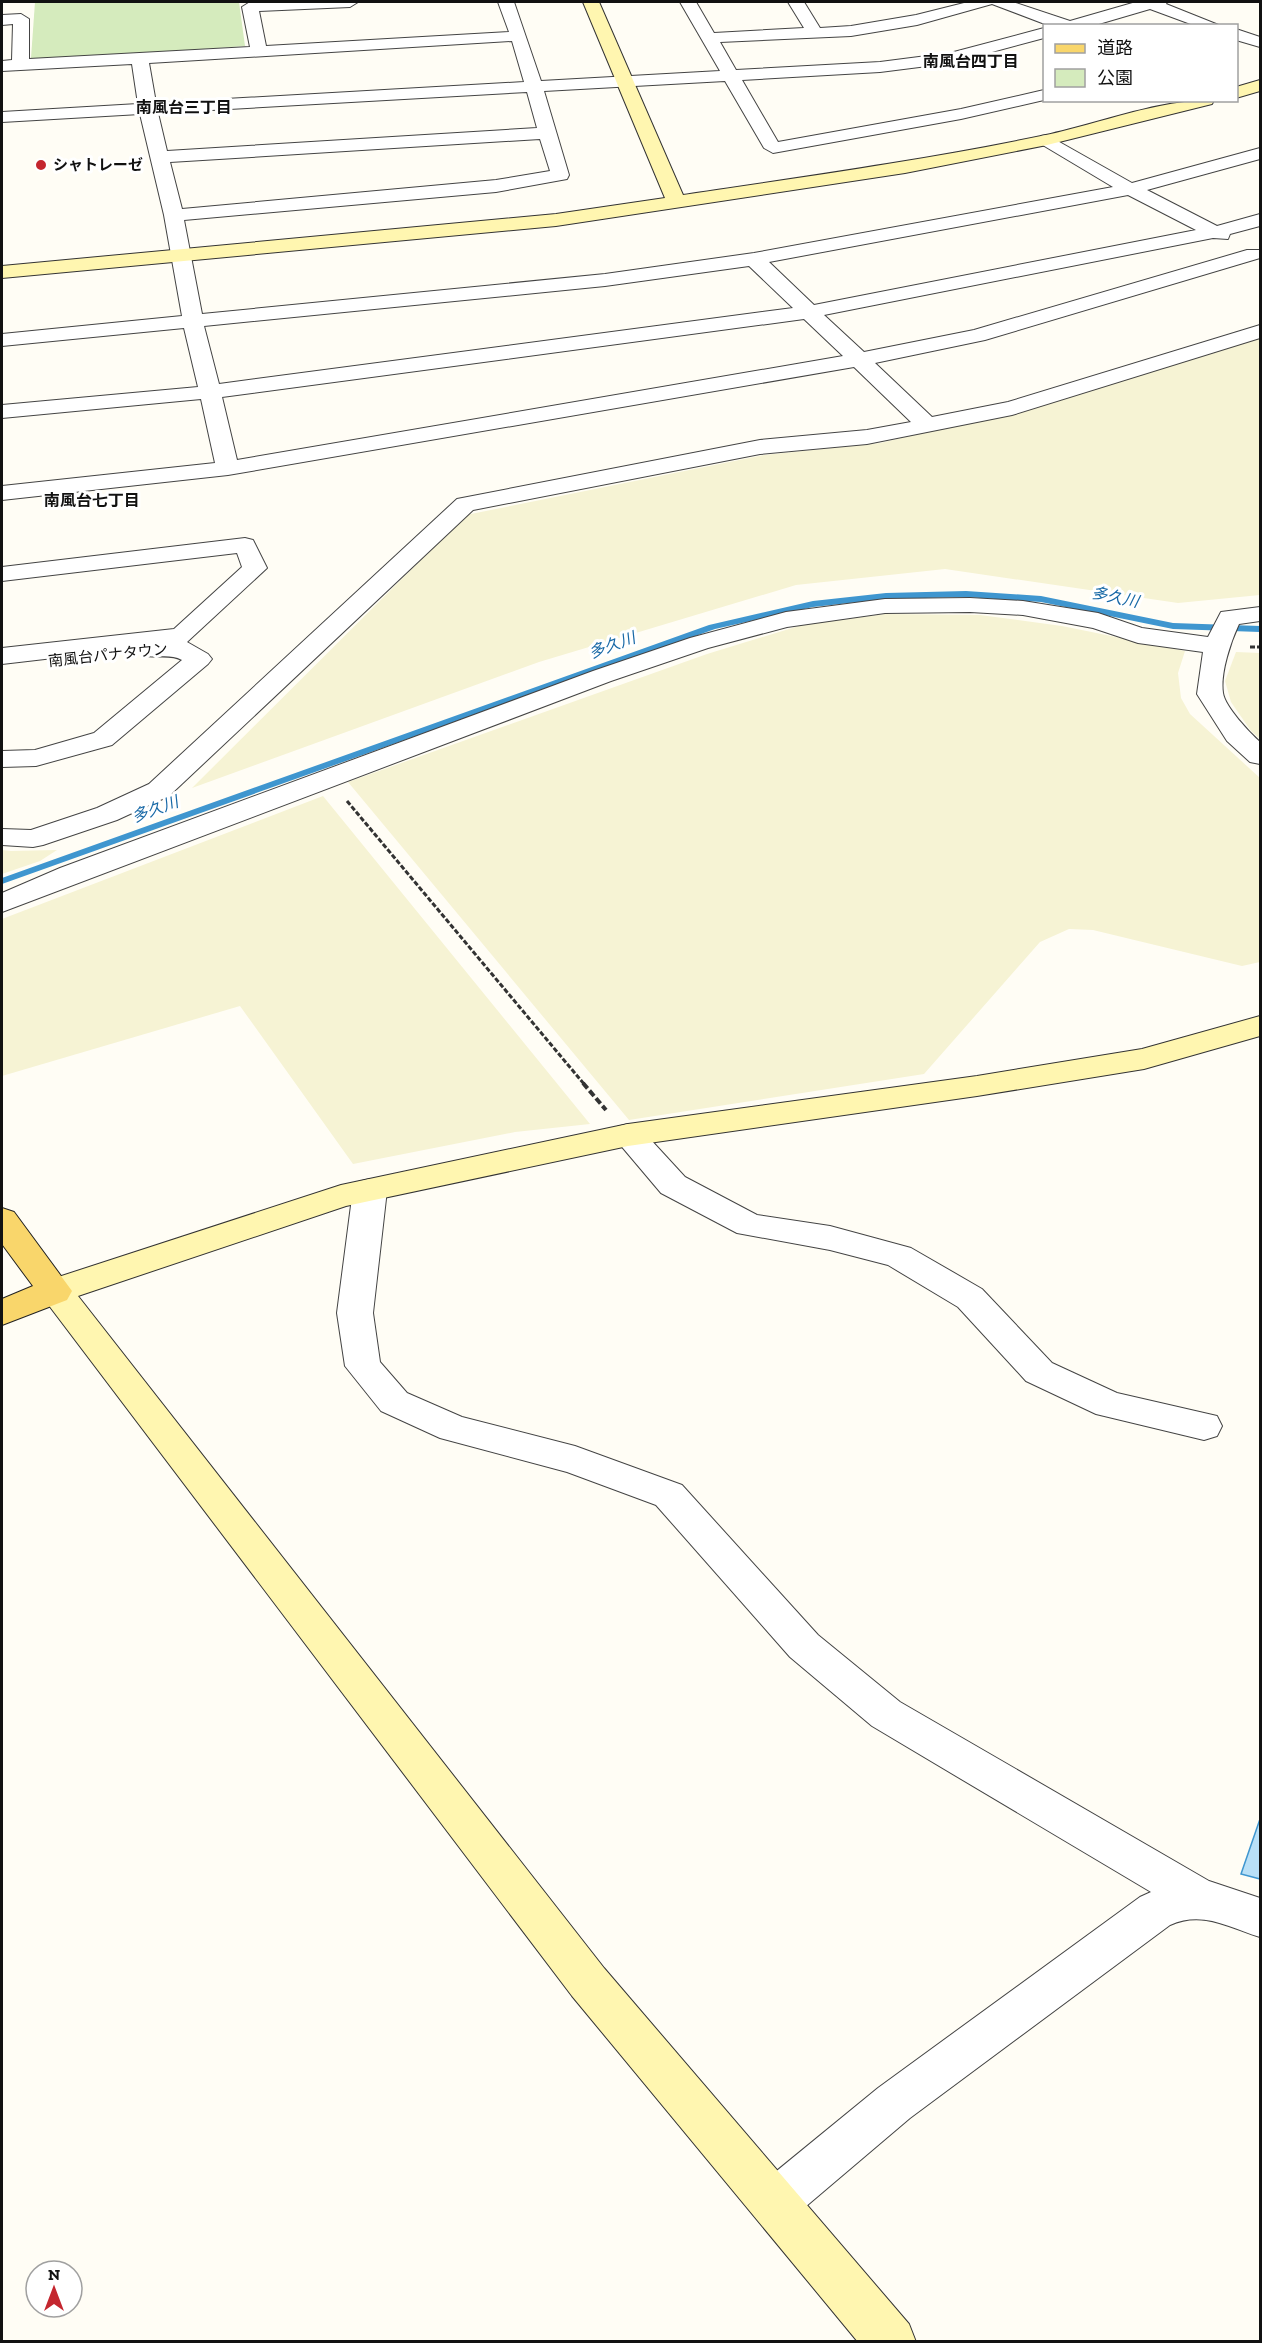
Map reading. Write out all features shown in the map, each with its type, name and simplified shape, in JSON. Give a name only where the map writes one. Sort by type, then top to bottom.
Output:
[{"type":"main road","points":[[2,1220],[55,1291],[2,1313]]},
{"type":"street","points":[[259,51],[250,7],[350,2]]},
{"type":"street","points":[[174,215],[462,190],[560,175],[532,87],[519,36],[506,2]]},
{"type":"street","points":[[591,2],[676,202]]},
{"type":"street","points":[[688,2],[773,148],[962,114],[1043,95]]},
{"type":"street","points":[[796,2],[814,32]]},
{"type":"street","points":[[708,38],[851,31],[917,20],[985,2]]},
{"type":"street","points":[[999,2],[1061,24]]},
{"type":"street","points":[[1079,24],[1151,2],[1208,24]]},
{"type":"street","points":[[2,20],[21,19],[20,65]]},
{"type":"street","points":[[2,117],[880,67],[951,58],[1043,33]]},
{"type":"street","points":[[1238,35],[1260,42]]},
{"type":"street","points":[[2,66],[519,36]]},
{"type":"street","points":[[140,59],[148,109],[174,215],[193,322],[228,468]]},
{"type":"street","points":[[1238,92],[1260,86]]},
{"type":"street","points":[[2,272],[556,220],[905,167],[1047,140],[1198,102]]},
{"type":"street","points":[[160,157],[547,133]]},
{"type":"street","points":[[2,493],[228,468],[858,360],[978,336],[1254,254],[1216,232],[1130,189],[1047,140]]},
{"type":"street","points":[[2,340],[605,280],[754,259],[1130,189],[1260,153]]},
{"type":"street","points":[[2,412],[210,392],[809,312],[1216,232],[1260,220]]},
{"type":"street","points":[[754,259],[927,425]]},
{"type":"street","points":[[2,837],[33,839],[107,814],[159,790],[465,504],[760,447],[867,437],[1012,408],[1260,331]]},
{"type":"street","points":[[2,574],[245,545],[255,568],[180,636],[2,656]]},
{"type":"street","points":[[2,903],[75,865],[326,778],[602,675],[699,643],[786,621],[843,611],[921,605],[1023,608],[1098,621],[1138,634],[1222,633],[1260,614]]},
{"type":"street","points":[[1222,633],[1209,694],[1236,735],[1260,756]]},
{"type":"street","name":"南風台パナタウン","points":[[2,666],[177,647],[199,659],[103,739],[36,758],[2,759]]},
{"type":"street","points":[[75,865],[107,814]]},
{"type":"street","points":[[891,2342],[588,1982],[55,1291],[330,1199],[370,1190],[628,1135],[977,1086],[1144,1059],[1260,1026]]},
{"type":"street","points":[[628,1135],[673,1185],[749,1225],[830,1238],[898,1256],[970,1298],[1040,1372],[1109,1405],[1204,1426]]},
{"type":"street","points":[[370,1190],[355,1313],[363,1366],[394,1402],[453,1428],[575,1460],[669,1495],[804,1646],[886,1714],[1198,1897],[1260,1918]]},
{"type":"street","points":[[774,2203],[894,2103],[1069,1973],[1155,1911],[1175,1900],[1198,1897]]},
{"type":"path","points":[[326,778],[628,1135]]},
{"type":"shaded area","points":[[1260,338],[1260,595],[1178,603],[945,569],[796,585],[539,662],[192,788],[466,515],[764,455],[880,443],[1058,401]]},
{"type":"shaded area","points":[[885,614],[980,615],[1062,626],[1185,651],[1178,673],[1181,698],[1190,714],[1260,778],[1260,962],[1242,966],[1093,930],[1069,929],[1040,942],[924,1074],[629,1120],[348,782],[707,654],[802,625]]},
{"type":"shaded area","points":[[1236,652],[1260,653],[1260,739],[1251,731],[1231,702],[1225,681]]},
{"type":"shaded area","points":[[323,796],[590,1124],[515,1132],[353,1164],[240,1006],[2,1076],[2,919]]},
{"type":"shaded area","points":[[2,850],[57,850],[40,861],[2,874]]},
{"type":"green space","points":[[35,2],[239,2],[245,46],[42,61],[31,58]]},
{"type":"water","points":[[1260,1819],[1260,1879],[1241,1874]]},
{"type":"waterway","name":"多久川","points":[[2,881],[712,627],[813,604],[886,596],[966,594],[1041,599],[1173,626],[1260,629]]},
{"type":"place","name":"シャトレーゼ","points":[[41,165]]},
{"type":"district","name":"南風台四丁目","points":[[971,61]]},
{"type":"district","name":"南風台三丁目","points":[[184,107]]},
{"type":"district","name":"南風台七丁目","points":[[92,500]]}]
